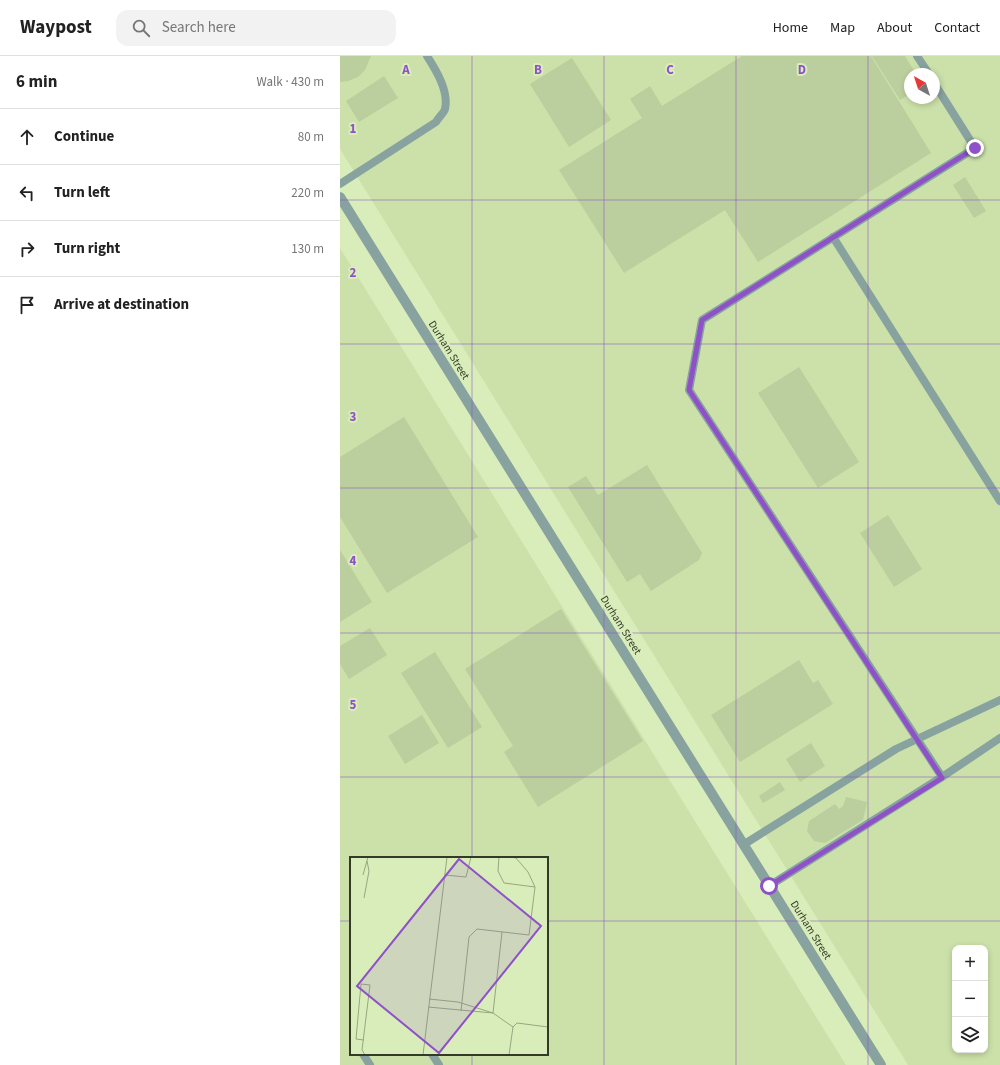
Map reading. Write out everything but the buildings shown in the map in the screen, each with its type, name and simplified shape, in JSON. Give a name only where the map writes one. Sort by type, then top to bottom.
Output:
[{"type":"street","name":"Durham Street","points":[[340,197],[881,1065]]},
{"type":"lane","points":[[340,184],[436,122],[445,110],[445,95],[440,79],[427,56]]},
{"type":"lane","points":[[917,56],[925,68]]},
{"type":"lane","points":[[940,93],[975,148],[702,320],[689,390],[942,778]]},
{"type":"lane","points":[[833,238],[1000,500]]},
{"type":"lane","points":[[743,845],[896,749],[1000,700]]},
{"type":"lane","points":[[769,886],[942,778],[1000,738]]},
{"type":"lane","points":[[364,1055],[370,1065]]},
{"type":"lane","points":[[433,1055],[439,1065]]},
{"type":"shaded area","points":[[340,56],[1000,56],[1000,1065],[908,1065],[340,149]]},
{"type":"shaded area","points":[[340,248],[846,1065],[340,1065]]},
{"type":"route","points":[[769,886],[942,778],[689,390],[702,320],[975,148]]}]
